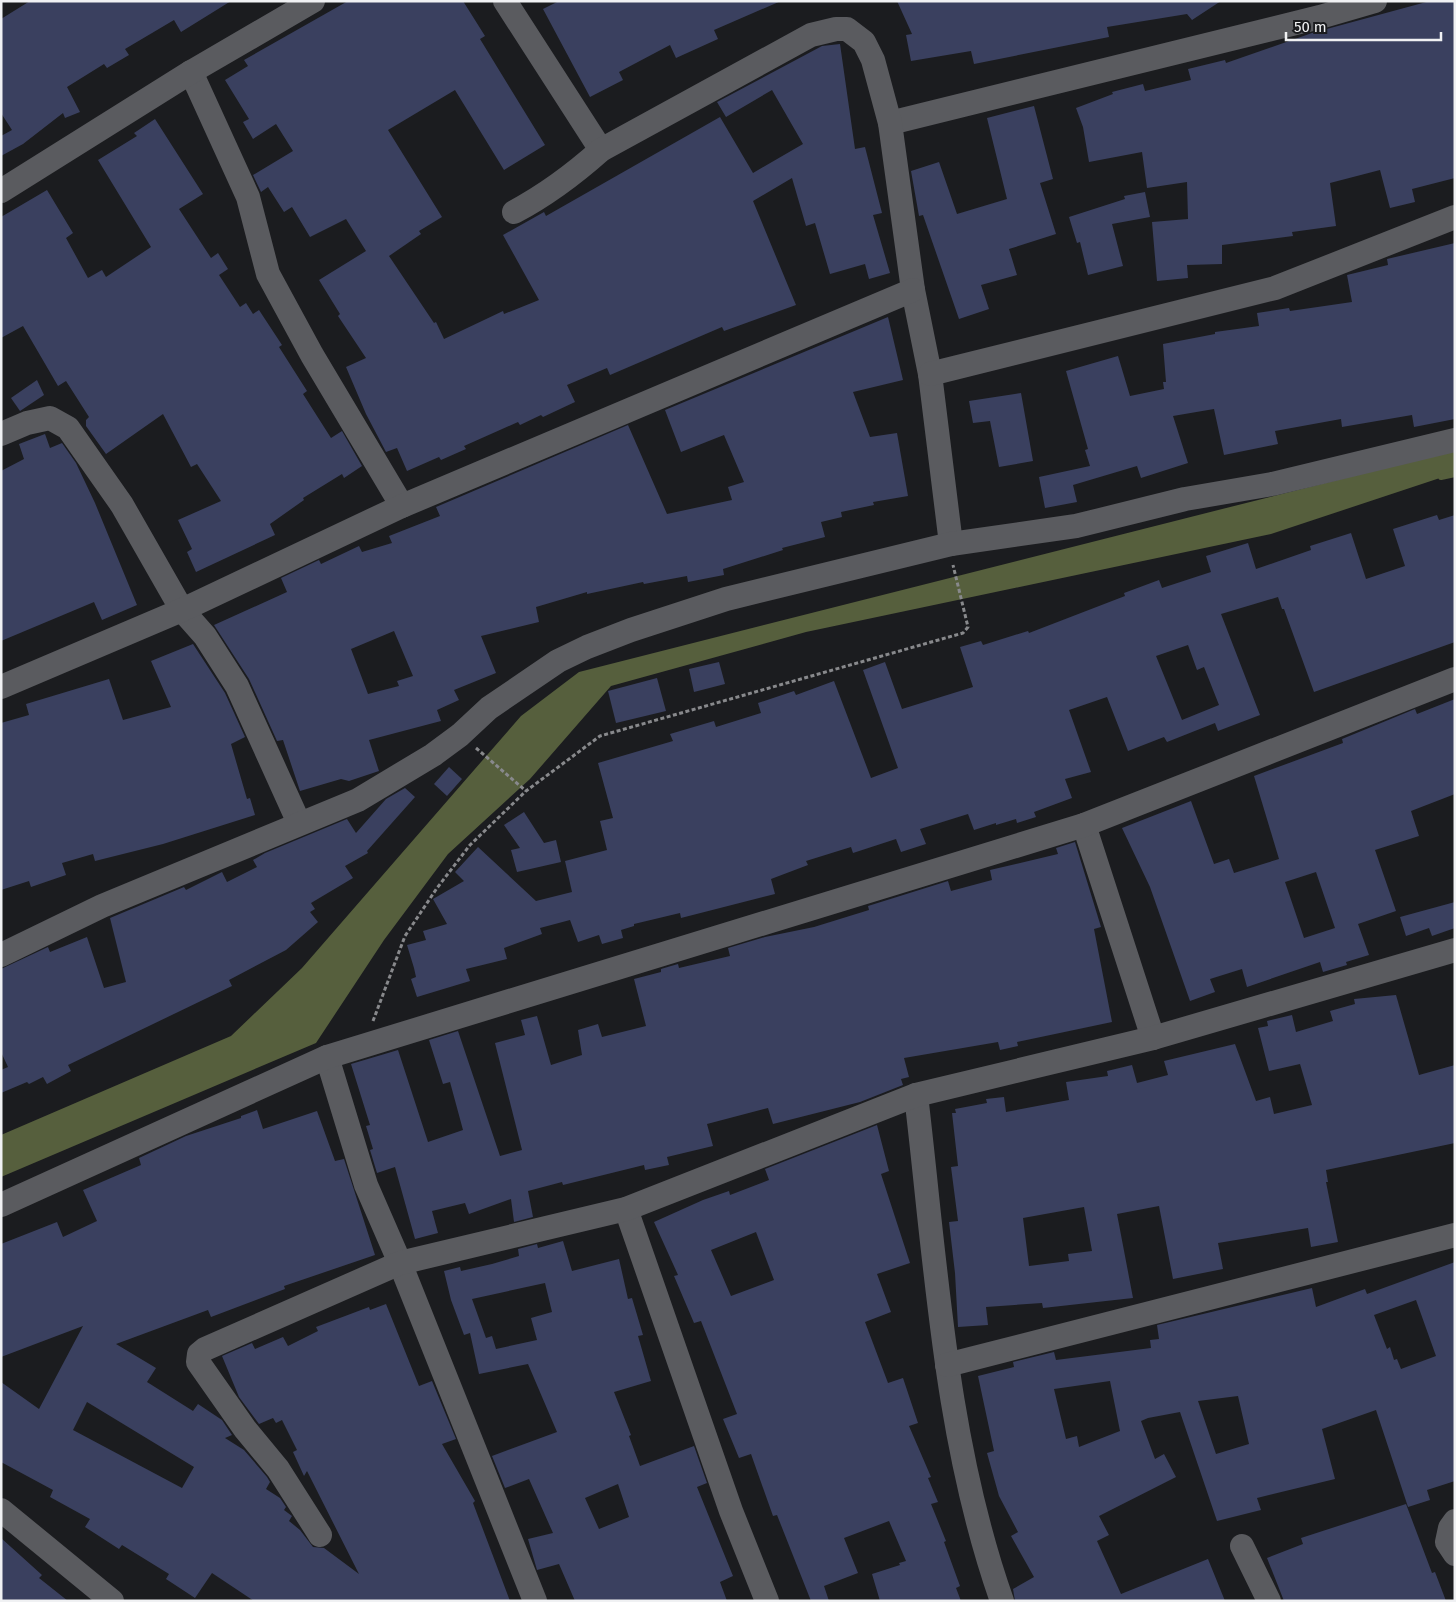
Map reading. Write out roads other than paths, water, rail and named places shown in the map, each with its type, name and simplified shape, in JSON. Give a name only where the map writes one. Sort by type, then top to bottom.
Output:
[{"type":"street","points":[[1,191],[191,72],[313,1]]},
{"type":"street","points":[[505,1],[601,150]]},
{"type":"street","points":[[890,123],[1320,18],[1375,1]]},
{"type":"street","points":[[514,212],[544,196],[572,176],[601,150],[811,35],[836,29],[847,29],[864,42],[873,60],[890,123],[913,290],[930,374],[951,544]]},
{"type":"street","points":[[191,72],[248,198],[268,274],[312,355],[402,506]]},
{"type":"street","points":[[930,374],[1274,288],[1455,217]]},
{"type":"street","points":[[1,687],[182,610],[402,506],[913,290]]},
{"type":"street","points":[[1,434],[27,423],[50,418],[68,428],[122,505],[182,610],[205,636],[238,686],[299,824]]},
{"type":"street","points":[[1,955],[102,906],[358,800],[440,750],[460,735],[489,708],[558,661],[587,647],[631,630],[726,600],[951,544],[1076,526],[1185,499],[1272,484],[1455,440]]},
{"type":"street","points":[[1,1205],[327,1057],[1084,825],[1455,678]]},
{"type":"street","points":[[1084,825],[1153,1038]]},
{"type":"street","points":[[320,1535],[278,1468],[198,1362],[199,1354],[205,1349],[400,1263],[626,1209],[916,1095],[1028,1070],[1153,1038],[1455,950]]},
{"type":"street","points":[[327,1057],[366,1185],[400,1263],[534,1601]]},
{"type":"street","points":[[916,1095],[947,1365],[969,1486],[1002,1601]]},
{"type":"street","points":[[626,1209],[731,1511],[767,1601]]},
{"type":"street","points":[[947,1365],[1455,1235]]},
{"type":"street","points":[[1,1510],[112,1601]]},
{"type":"street","points":[[1455,1521],[1450,1528],[1447,1542],[1455,1554]]},
{"type":"street","points":[[1242,1546],[1268,1601]]},
{"type":"waterway","points":[[1441,477],[1455,474]]}]
